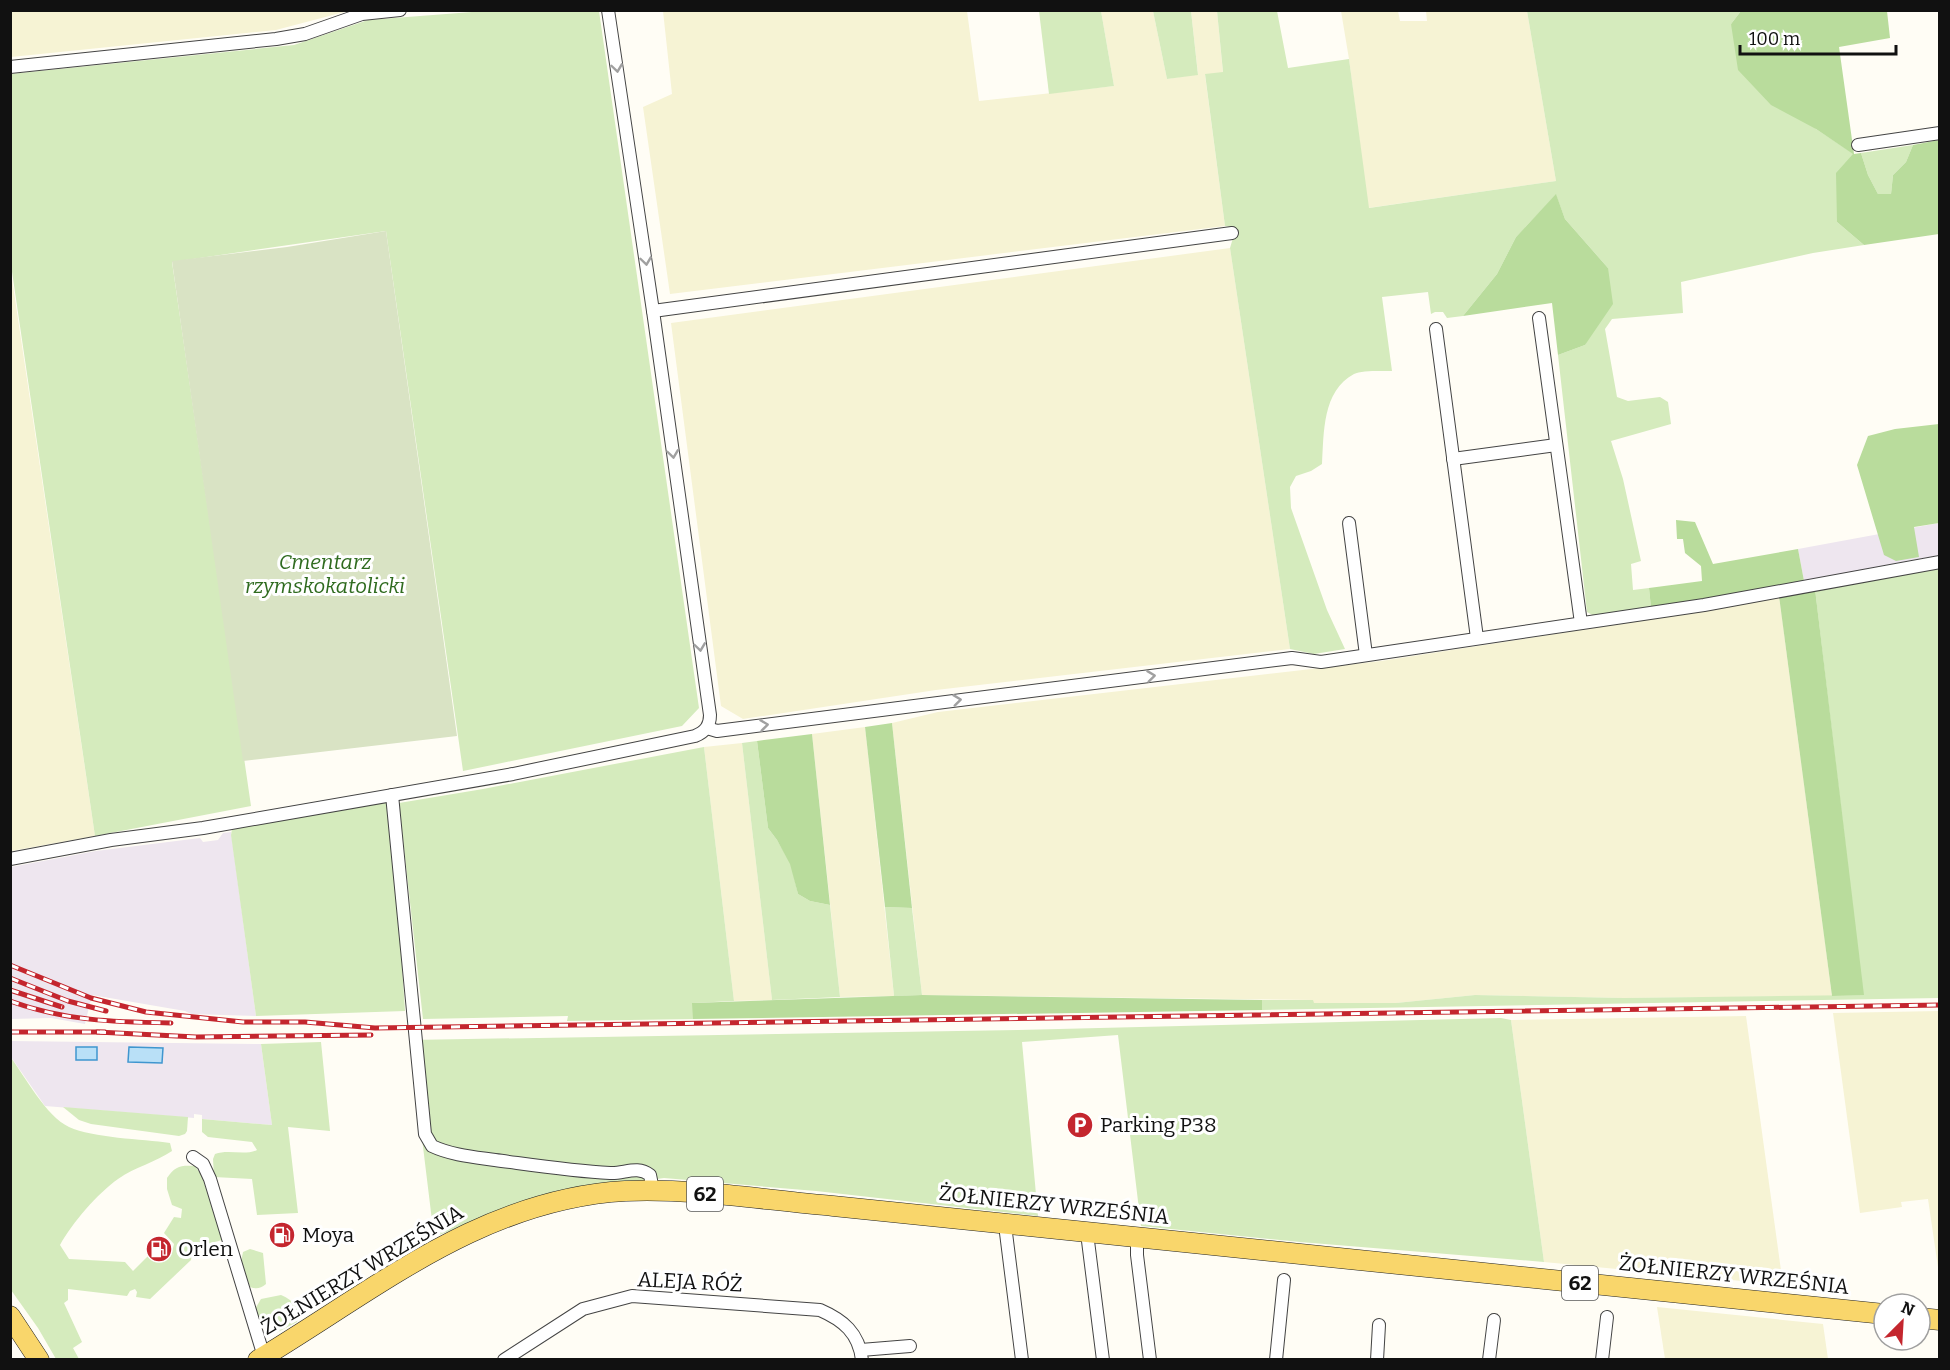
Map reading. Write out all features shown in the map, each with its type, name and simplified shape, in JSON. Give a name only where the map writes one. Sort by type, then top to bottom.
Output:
[{"type":"main road","name":"ŻOŁNIERZY WRZEŚNIA","points":[[262,1358],[418,1261],[485,1224],[558,1201],[598,1194],[653,1191],[708,1194],[1872,1313]]},
{"type":"main road","points":[[10,1316],[39,1359]]},
{"type":"street","points":[[10,67],[276,39],[304,34],[362,14],[400,10]]},
{"type":"street","points":[[10,859],[111,840],[203,828],[513,774],[695,736],[707,728],[710,716],[608,10]]},
{"type":"street","points":[[1858,146],[1940,133]]},
{"type":"street","points":[[653,311],[1232,233]]},
{"type":"street","points":[[1539,318],[1581,623]]},
{"type":"street","points":[[1436,329],[1477,638]]},
{"type":"street","points":[[1453,459],[1556,445]]},
{"type":"street","points":[[1349,523],[1366,655]]},
{"type":"street","points":[[707,728],[717,731],[1292,658],[1322,662],[1704,605],[1940,562]]},
{"type":"street","points":[[392,795],[425,1134],[432,1146],[460,1155],[565,1170],[615,1173],[627,1170],[642,1171],[650,1176],[653,1191]]},
{"type":"street","points":[[193,1157],[203,1164],[210,1179],[262,1358]]},
{"type":"street","points":[[1005,1225],[1022,1359]]},
{"type":"street","points":[[1087,1233],[1102,1359]]},
{"type":"street","points":[[1137,1237],[1137,1255],[1150,1359]]},
{"type":"street","points":[[1276,1359],[1284,1280]]},
{"type":"street","name":"ALEJA RÓŻ","points":[[504,1359],[583,1309],[632,1296],[820,1310],[847,1325],[856,1338],[861,1355]]},
{"type":"street","points":[[1602,1359],[1606,1317]]},
{"type":"street","points":[[1489,1359],[1494,1320]]},
{"type":"street","points":[[1377,1359],[1379,1325]]},
{"type":"street","points":[[861,1355],[910,1346]]},
{"type":"shaded area","points":[[11,10],[348,11],[276,30],[11,57]]},
{"type":"shaded area","points":[[663,11],[967,11],[979,101],[1114,86],[1101,11],[1153,11],[1167,79],[1198,74],[1191,11],[1217,11],[1223,73],[1205,75],[1225,226],[670,294],[643,107],[672,94]]},
{"type":"shaded area","points":[[1341,11],[1398,11],[1400,21],[1427,21],[1426,11],[1527,11],[1556,181],[1368,208]]},
{"type":"shaded area","points":[[1230,248],[1290,649],[936,690],[743,719],[721,706],[671,323]]},
{"type":"shaded area","points":[[10,265],[95,836],[11,851],[10,851]]},
{"type":"shaded area","points":[[1939,523],[1939,555],[1804,581],[1798,549]]},
{"type":"shaded area","points":[[1779,596],[1832,996],[1624,998],[1475,995],[1396,1003],[1313,1003],[1313,1000],[922,995],[892,723],[938,712],[1381,661]]},
{"type":"shaded area","points":[[865,727],[894,996],[840,997],[812,734]]},
{"type":"shaded area","points":[[742,743],[772,1000],[734,1001],[704,747]]},
{"type":"shaded area","points":[[231,832],[256,1016],[191,1014],[185,1011],[92,995],[85,1024],[51,1018],[11,1019],[11,867],[96,851],[200,838],[203,842],[218,840],[223,833]]},
{"type":"shaded area","points":[[1940,1011],[1939,1274],[1928,1199],[1901,1202],[1902,1207],[1860,1213],[1833,1013]]},
{"type":"shaded area","points":[[1746,1016],[1783,1285],[1544,1262],[1511,1020]]},
{"type":"shaded area","points":[[10,1041],[261,1044],[272,1125],[202,1119],[202,1115],[194,1114],[194,1118],[45,1106],[11,1057]]},
{"type":"shaded area","points":[[1657,1307],[1823,1324],[1828,1359],[1665,1359]]},
{"type":"green space","points":[[485,11],[599,11],[699,708],[682,726],[463,771],[386,231],[172,262],[251,806],[95,836],[11,265],[10,74],[294,45],[368,20]]},
{"type":"green space","points":[[1039,11],[1101,11],[1114,86],[1049,94]]},
{"type":"green space","points":[[1153,11],[1191,11],[1198,75],[1167,79]]},
{"type":"green space","points":[[1217,11],[1277,11],[1288,68],[1349,59],[1369,208],[1556,181],[1527,11],[1741,11],[1731,24],[1816,129],[1854,154],[1837,222],[1864,245],[1813,253],[1681,282],[1683,313],[1612,319],[1605,329],[1617,397],[1628,401],[1660,397],[1668,402],[1671,424],[1611,441],[1623,479],[1641,561],[1631,564],[1633,590],[1649,588],[1651,608],[1594,616],[1587,612],[1558,355],[1585,345],[1608,268],[1565,219],[1556,195],[1516,237],[1497,274],[1463,316],[1447,318],[1443,312],[1431,314],[1428,292],[1382,297],[1392,371],[1357,373],[1344,381],[1330,402],[1323,439],[1322,464],[1296,476],[1290,487],[1291,508],[1327,610],[1345,649],[1314,654],[1290,649],[1230,248],[1233,238],[1231,227],[1225,226],[1205,74],[1223,72]]},
{"type":"green space","points":[[1741,11],[1887,11],[1890,38],[1839,47],[1854,154],[1861,153],[1868,175],[1878,194],[1891,194],[1893,175],[1906,162],[1913,145],[1939,140],[1939,234],[1864,245],[1837,222],[1836,173],[1853,154],[1816,129],[1771,105],[1738,70],[1731,24]]},
{"type":"green space","points":[[1913,145],[1906,162],[1893,175],[1891,194],[1878,194],[1868,175],[1861,153]]},
{"type":"green space","points":[[1556,194],[1565,219],[1608,268],[1613,304],[1585,345],[1558,355],[1552,303],[1463,316],[1497,274],[1516,237]]},
{"type":"green space","name":"Cmentarz rzymskokatolicki","points":[[386,231],[457,736],[243,761],[172,261],[287,247]]},
{"type":"green space","points":[[1939,424],[1939,523],[1914,527],[1919,557],[1896,561],[1884,555],[1857,465],[1868,436],[1895,429]]},
{"type":"green space","points":[[1676,520],[1695,522],[1713,564],[1798,549],[1804,581],[1651,608],[1649,588],[1702,581],[1701,566],[1685,553],[1683,539],[1677,539]]},
{"type":"green space","points":[[1939,569],[1939,998],[1262,1010],[1262,1000],[1313,1000],[1314,1003],[1396,1003],[1475,995],[1624,998],[1863,995],[1815,589]]},
{"type":"green space","points":[[1815,589],[1864,995],[1832,996],[1779,596]]},
{"type":"green space","points":[[892,723],[912,908],[885,907],[865,727]]},
{"type":"green space","points":[[812,734],[830,905],[810,901],[798,894],[790,864],[768,828],[757,741]]},
{"type":"green space","points":[[757,741],[768,828],[791,864],[798,894],[810,901],[830,905],[840,997],[772,1000],[742,743]]},
{"type":"green space","points":[[704,747],[734,1001],[693,1003],[693,1019],[567,1021],[568,1016],[423,1019],[399,803]]},
{"type":"green space","points":[[388,799],[396,875],[405,1011],[256,1016],[232,829]]},
{"type":"green space","points":[[885,907],[912,908],[922,995],[894,996]]},
{"type":"green space","points":[[922,995],[1262,1000],[1262,1010],[693,1019],[692,1003]]},
{"type":"green space","points":[[1501,1018],[1511,1020],[1544,1262],[1141,1226],[1118,1035],[1022,1042],[1038,1216],[816,1191],[664,1178],[537,1197],[434,1237],[410,1040],[1018,1030]]},
{"type":"green space","points":[[321,1042],[330,1131],[288,1127],[298,1213],[257,1215],[252,1179],[214,1177],[213,1159],[215,1154],[257,1150],[252,1142],[208,1137],[202,1132],[202,1119],[272,1125],[261,1044]]},
{"type":"green space","points":[[10,1056],[44,1105],[60,1122],[69,1127],[104,1136],[170,1143],[172,1151],[118,1179],[86,1209],[60,1245],[69,1259],[125,1262],[133,1271],[149,1255],[162,1261],[171,1256],[174,1244],[164,1233],[174,1217],[181,1218],[182,1209],[172,1205],[167,1189],[167,1178],[182,1166],[195,1166],[202,1176],[222,1240],[193,1248],[191,1260],[150,1299],[136,1297],[135,1289],[127,1296],[68,1289],[68,1300],[64,1303],[82,1342],[73,1348],[79,1359],[56,1359],[38,1328],[11,1290]]},
{"type":"green space","points":[[63,1107],[188,1117],[187,1131],[179,1136],[91,1124],[79,1120]]},
{"type":"green space","points":[[250,1249],[263,1253],[266,1284],[262,1287],[250,1287],[241,1262],[243,1252]]},
{"type":"green space","points":[[281,1295],[295,1306],[298,1317],[297,1322],[276,1333],[262,1324],[255,1309],[261,1299]]},
{"type":"water","points":[[76,1047],[97,1047],[97,1060],[76,1060]]},
{"type":"water","points":[[129,1047],[163,1048],[162,1063],[128,1062]]},
{"type":"railway","points":[[10,965],[91,998],[146,1012],[243,1022],[305,1022],[375,1028],[1940,1005]]},
{"type":"railway","points":[[10,978],[68,1001],[106,1011]]},
{"type":"railway","points":[[10,990],[62,1007]]},
{"type":"railway","points":[[10,1001],[30,1008],[70,1016],[110,1021],[171,1023]]},
{"type":"railway","points":[[10,1032],[105,1032]]},
{"type":"railway","points":[[97,1032],[196,1037],[371,1035]]},
{"type":"place","name":"Parking P38","points":[[1080,1125]]},
{"type":"place","name":"Moya","points":[[282,1235]]},
{"type":"place","name":"Orlen","points":[[159,1249]]}]
